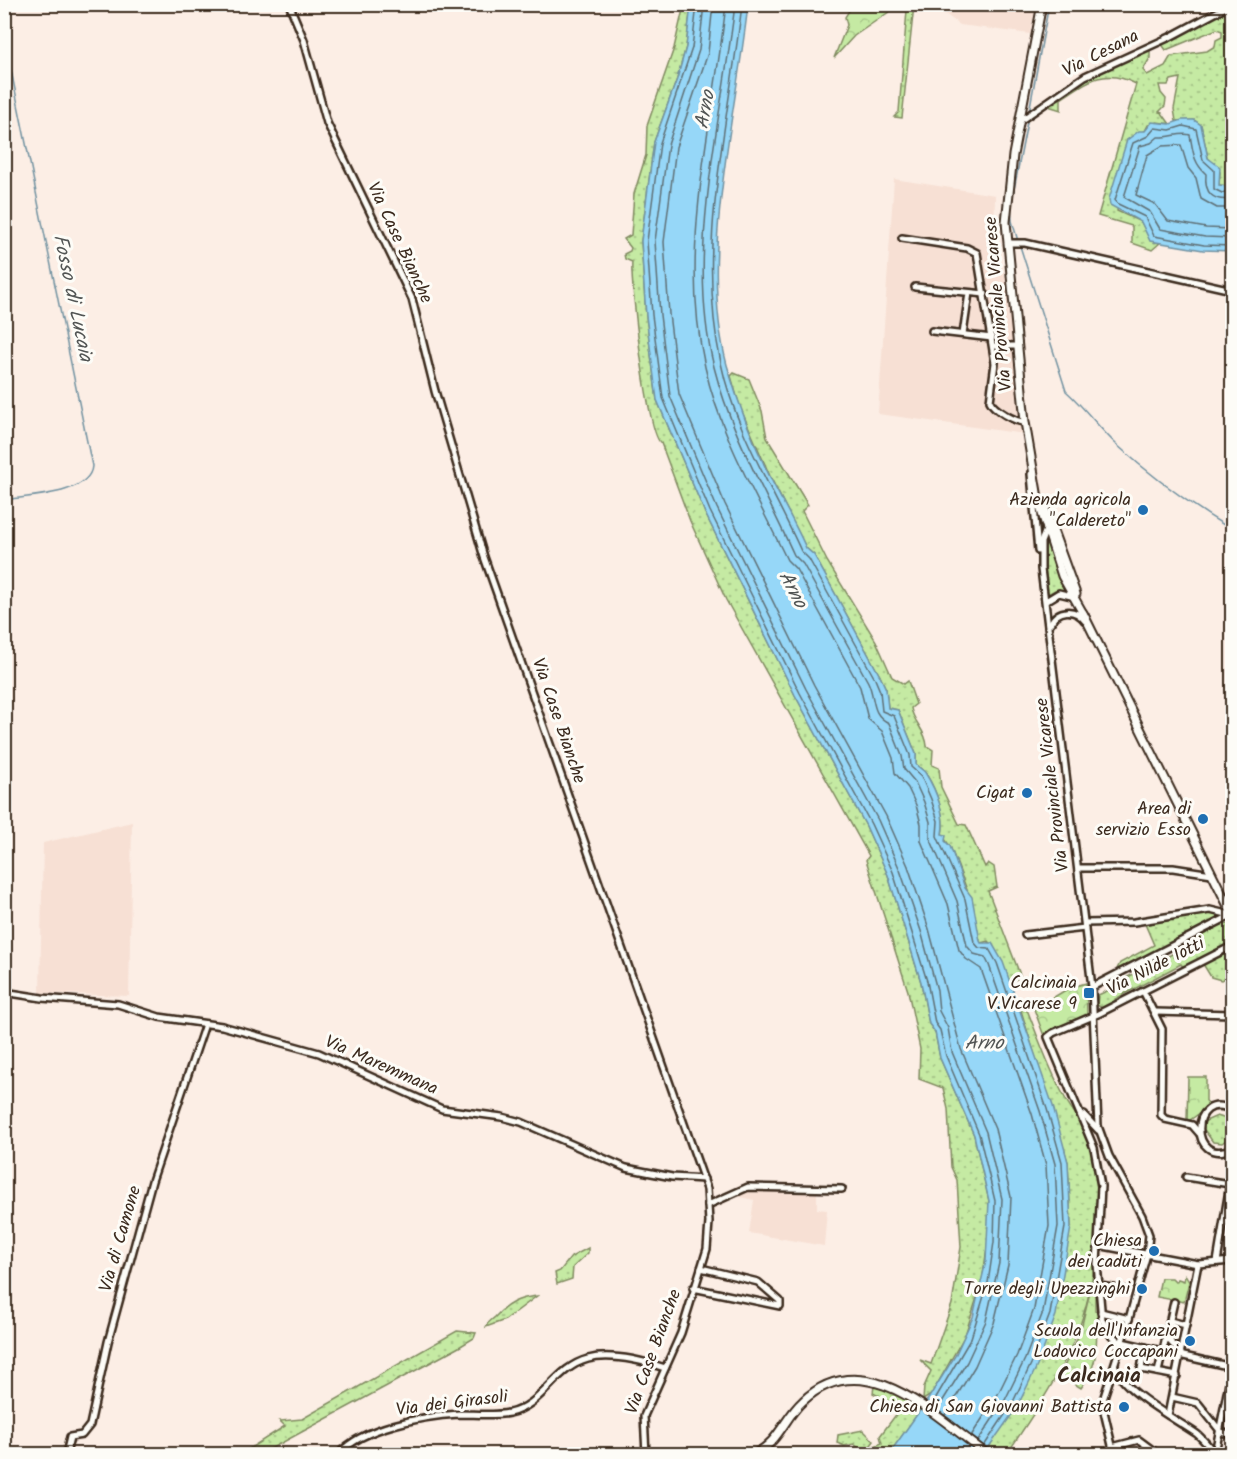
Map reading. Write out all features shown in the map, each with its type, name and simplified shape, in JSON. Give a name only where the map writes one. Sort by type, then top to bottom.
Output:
[{"type":"main road","name":"Via Provinciale Vicarese","points":[[1042,4],[1026,117],[1006,207],[1008,243],[1025,422],[1031,460],[1046,532],[1071,595],[1085,617]]},
{"type":"main road","name":"Via Provinciale Vicarese","points":[[1031,460],[1046,514],[1085,617],[1233,915]]},
{"type":"main road","points":[[754,1455],[773,1442],[796,1408],[808,1396],[837,1382],[859,1379],[891,1386],[987,1455]]},
{"type":"street","name":"Via Case Bianche","points":[[289,4],[304,40],[327,123],[412,299],[435,391],[487,567],[630,977],[704,1179],[708,1204],[708,1241],[681,1333],[644,1416],[646,1455]]},
{"type":"street","name":"Via Cesana","points":[[1026,117],[1085,76],[1170,37],[1232,4]]},
{"type":"street","points":[[902,237],[974,250],[979,257],[996,363],[990,401],[993,406],[1012,420],[1025,422]]},
{"type":"street","points":[[1008,243],[1020,242],[1233,290]]},
{"type":"street","points":[[915,287],[985,294]]},
{"type":"street","points":[[963,334],[969,293]]},
{"type":"street","points":[[932,331],[992,338]]},
{"type":"street","points":[[993,346],[1018,346]]},
{"type":"street","name":"Via Provinciale Vicarese","points":[[1031,460],[1038,547],[1092,987],[1099,1132]]},
{"type":"street","name":"Via Provinciale Vicarese","points":[[1041,569],[1041,540],[1046,532],[1046,514]]},
{"type":"street","points":[[1046,601],[1059,593],[1071,595],[1080,603]]},
{"type":"street","points":[[1049,625],[1056,615],[1072,611],[1081,616],[1091,630]]},
{"type":"street","points":[[1078,868],[1173,868],[1212,874]]},
{"type":"street","points":[[1025,935],[1085,925],[1134,922],[1210,910],[1233,915]]},
{"type":"street","points":[[1092,987],[1233,915]]},
{"type":"street","name":"Via Nilde Iotti","points":[[1078,1110],[1048,1037],[1233,946]]},
{"type":"street","points":[[1143,991],[1162,1029],[1161,1115],[1165,1119],[1192,1125],[1211,1149],[1222,1151],[1233,1148]]},
{"type":"street","name":"Via Maremmana","points":[[4,992],[42,998],[118,1004],[153,1016],[206,1024],[319,1053],[442,1109],[521,1122],[626,1168],[672,1177],[704,1179]]},
{"type":"street","points":[[1155,1012],[1233,1014]]},
{"type":"street","name":"Via di Camone","points":[[66,1455],[70,1437],[82,1435],[90,1425],[108,1342],[152,1181],[206,1024]]},
{"type":"street","points":[[1199,1133],[1201,1119],[1210,1109],[1221,1107],[1233,1110]]},
{"type":"street","points":[[1078,1110],[1099,1132],[1149,1235],[1147,1254],[1102,1405],[1114,1455]]},
{"type":"street","points":[[1078,1110],[1091,1137],[1099,1174],[1098,1245],[1101,1312],[1104,1325],[1122,1343],[1181,1354],[1233,1368],[1219,1429],[1216,1454]]},
{"type":"street","points":[[1186,1177],[1230,1184],[1217,1262]]},
{"type":"street","points":[[708,1204],[748,1187],[842,1189]]},
{"type":"street","points":[[1226,1209],[1233,1210]]},
{"type":"street","points":[[1098,1245],[1198,1264],[1233,1261]]},
{"type":"street","points":[[1168,1415],[1198,1264]]},
{"type":"street","points":[[693,1288],[780,1306],[780,1301],[758,1282],[701,1268]]},
{"type":"street","points":[[1100,1286],[1125,1290]]},
{"type":"street","points":[[1158,1372],[1174,1302]]},
{"type":"street","points":[[1101,1312],[1129,1319]]},
{"type":"street","points":[[1170,1321],[1186,1325]]},
{"type":"street","points":[[1166,1337],[1181,1354]]},
{"type":"street","points":[[1145,1347],[1141,1369],[1177,1376]]},
{"type":"street","name":"Via dei Girasoli","points":[[339,1455],[356,1439],[380,1429],[450,1415],[497,1414],[523,1408],[544,1394],[563,1372],[589,1359],[605,1357],[665,1368]]},
{"type":"street","points":[[1115,1366],[1118,1375],[1126,1383],[1200,1436],[1216,1454]]},
{"type":"street","points":[[1104,1396],[1113,1383],[1126,1383]]},
{"type":"street","points":[[1172,1397],[1200,1405],[1219,1429],[1233,1435]]},
{"type":"street","points":[[1112,1447],[1139,1440],[1158,1455]]},
{"type":"shaded area","points":[[1036,4],[1030,34],[960,25],[933,5]]},
{"type":"shaded area","points":[[894,179],[995,195],[994,241],[1007,282],[1025,434],[878,414]]},
{"type":"shaded area","points":[[132,822],[129,996],[40,993],[43,843]]},
{"type":"shaded area","points":[[750,1190],[817,1193],[817,1209],[827,1210],[824,1246],[749,1233],[754,1200],[735,1196]]},
{"type":"green space","points":[[853,4],[899,5],[854,36],[834,58],[847,25],[845,17]]},
{"type":"green space","points":[[684,5],[691,5],[686,47],[654,142],[641,241],[646,316],[657,400],[705,513],[795,695],[866,826],[888,875],[921,982],[929,1024],[935,1032],[940,1058],[974,1135],[989,1201],[988,1241],[982,1282],[965,1335],[931,1395],[923,1400],[924,1387],[931,1371],[920,1360],[931,1364],[952,1304],[961,1247],[957,1180],[951,1167],[948,1109],[943,1088],[919,1079],[920,1049],[908,991],[866,860],[869,856],[726,600],[690,521],[656,434],[646,388],[637,327],[632,262],[625,259],[624,254],[631,248],[624,239],[631,235],[634,194],[646,155],[647,126],[674,48]]},
{"type":"green space","points":[[905,5],[914,5],[902,118],[894,117],[899,112],[907,10]]},
{"type":"green space","points":[[1232,8],[1232,179],[1228,186],[1219,185],[1220,172],[1208,158],[1201,125],[1194,120],[1176,121],[1174,109],[1180,78],[1171,80],[1168,85],[1159,85],[1166,99],[1165,106],[1159,112],[1170,124],[1157,122],[1148,125],[1145,131],[1127,140],[1117,211],[1141,222],[1151,241],[1160,243],[1152,250],[1132,243],[1132,226],[1098,216],[1136,84],[1115,77],[1097,78],[1061,99],[1061,110],[1048,106],[1091,76],[1150,49],[1150,58],[1143,70],[1147,75],[1165,66],[1171,56],[1207,51],[1215,46],[1216,40],[1222,37],[1222,31],[1217,29],[1166,50],[1161,43]]},
{"type":"green space","points":[[734,373],[749,379],[762,411],[767,438],[808,505],[802,511],[827,561],[876,641],[892,677],[904,684],[908,681],[916,704],[911,708],[912,713],[924,735],[927,746],[933,750],[932,765],[939,768],[941,787],[959,824],[966,825],[985,867],[988,863],[994,867],[997,887],[988,891],[1019,972],[1020,977],[1012,981],[1013,986],[993,947],[988,941],[981,943],[980,941],[969,895],[950,846],[942,835],[943,819],[933,787],[925,772],[916,764],[916,754],[898,710],[888,708],[886,689],[880,676],[814,555],[806,548],[770,476],[740,407],[731,376]]},
{"type":"green space","points":[[1046,538],[1065,590],[1055,590],[1048,594],[1043,549]]},
{"type":"green space","points":[[1210,912],[1217,913],[1218,919],[1118,971],[1120,963],[1154,945],[1145,924]]},
{"type":"green space","points":[[1228,924],[1232,928],[1232,944],[1183,967],[1181,964],[1115,999],[1116,1002],[1102,1008],[1097,1005],[1098,995],[1114,988],[1114,984],[1180,950],[1217,926]]},
{"type":"green space","points":[[1227,951],[1232,951],[1232,974],[1221,980],[1211,977],[1203,964]]},
{"type":"green space","points":[[1086,983],[1087,1014],[1044,1036],[1034,1009],[1069,988]]},
{"type":"green space","points":[[1019,1004],[1028,1012],[1059,1086],[1087,1133],[1095,1162],[1099,1215],[1088,1298],[1072,1345],[1050,1387],[1007,1454],[997,1454],[989,1449],[1071,1227],[1068,1162]]},
{"type":"green space","points":[[1188,1077],[1206,1077],[1206,1101],[1211,1105],[1190,1120],[1187,1120]]},
{"type":"green space","points":[[1217,1116],[1226,1119],[1232,1126],[1230,1137],[1222,1143],[1213,1142],[1205,1131],[1202,1131],[1201,1123]]},
{"type":"green space","points":[[588,1248],[588,1253],[573,1267],[572,1279],[557,1284],[555,1273],[560,1271],[571,1257]]},
{"type":"green space","points":[[1096,1266],[1098,1285],[1095,1286],[1095,1311],[1099,1310],[1095,1359],[1081,1388],[1060,1375],[1080,1333]]},
{"type":"green space","points":[[1185,1275],[1189,1282],[1184,1302],[1157,1297],[1161,1278],[1172,1278],[1176,1282],[1178,1279],[1184,1281]]},
{"type":"green space","points":[[537,1296],[505,1320],[486,1327],[504,1308],[524,1298]]},
{"type":"green space","points":[[457,1331],[476,1333],[474,1338],[459,1347],[263,1453],[241,1454],[285,1426],[280,1421],[302,1419]]},
{"type":"green space","points":[[874,1386],[900,1396],[920,1411],[889,1454],[862,1454],[854,1444],[844,1446],[837,1443],[838,1435],[863,1430],[874,1441],[868,1449],[882,1443],[880,1436],[898,1412],[890,1402],[873,1393]]},
{"type":"water","name":"Arno","points":[[691,5],[748,5],[722,186],[716,278],[719,323],[727,365],[736,393],[763,462],[806,548],[814,555],[880,676],[886,689],[888,708],[898,710],[916,754],[916,764],[925,772],[933,787],[943,819],[942,834],[946,835],[945,841],[950,846],[965,888],[972,897],[980,941],[981,943],[992,943],[1003,962],[1053,1106],[1068,1162],[1071,1227],[1056,1315],[1038,1364],[1017,1407],[984,1454],[889,1454],[955,1356],[973,1317],[986,1261],[989,1201],[974,1135],[940,1058],[935,1032],[929,1024],[921,982],[888,875],[866,826],[795,695],[705,513],[657,400],[646,316],[641,241],[654,142],[686,47]]},
{"type":"water","points":[[1182,120],[1194,120],[1201,125],[1208,158],[1220,167],[1219,185],[1228,186],[1232,179],[1232,251],[1203,250],[1150,241],[1141,222],[1110,205],[1109,199],[1127,140],[1139,131],[1145,131],[1152,122],[1170,124]]},
{"type":"waterway","points":[[1029,112],[1049,4]]},
{"type":"waterway","name":"Fosso di Lucaia","points":[[4,36],[92,466],[89,476],[70,488],[42,495],[4,500]]},
{"type":"waterway","points":[[1018,241],[1012,221],[1011,205],[1028,117]]},
{"type":"waterway","points":[[1020,246],[1066,391],[1110,438],[1144,469],[1187,501],[1232,530]]},
{"type":"tunnel","points":[[1125,1290],[1132,1291]]},
{"type":"place","name":"Azienda agricola \"Caldereto\"","points":[[1143,510]]},
{"type":"place","name":"Cigat","points":[[1027,793]]},
{"type":"place","name":"Area di servizio Esso","points":[[1203,819]]},
{"type":"place","name":"Calcinaia V.Vicarese 9","points":[[1089,993]]},
{"type":"place","name":"Chiesa dei caduti","points":[[1154,1251]]},
{"type":"place","name":"Torre degli Upezzinghi","points":[[1142,1289]]},
{"type":"place","name":"Scuola dell'Infanzia Lodovico Coccapani","points":[[1190,1341]]},
{"type":"place","name":"Chiesa di San Giovanni Battista","points":[[1124,1407]]},
{"type":"district","name":"Calcinaia","points":[[1099,1376]]}]
